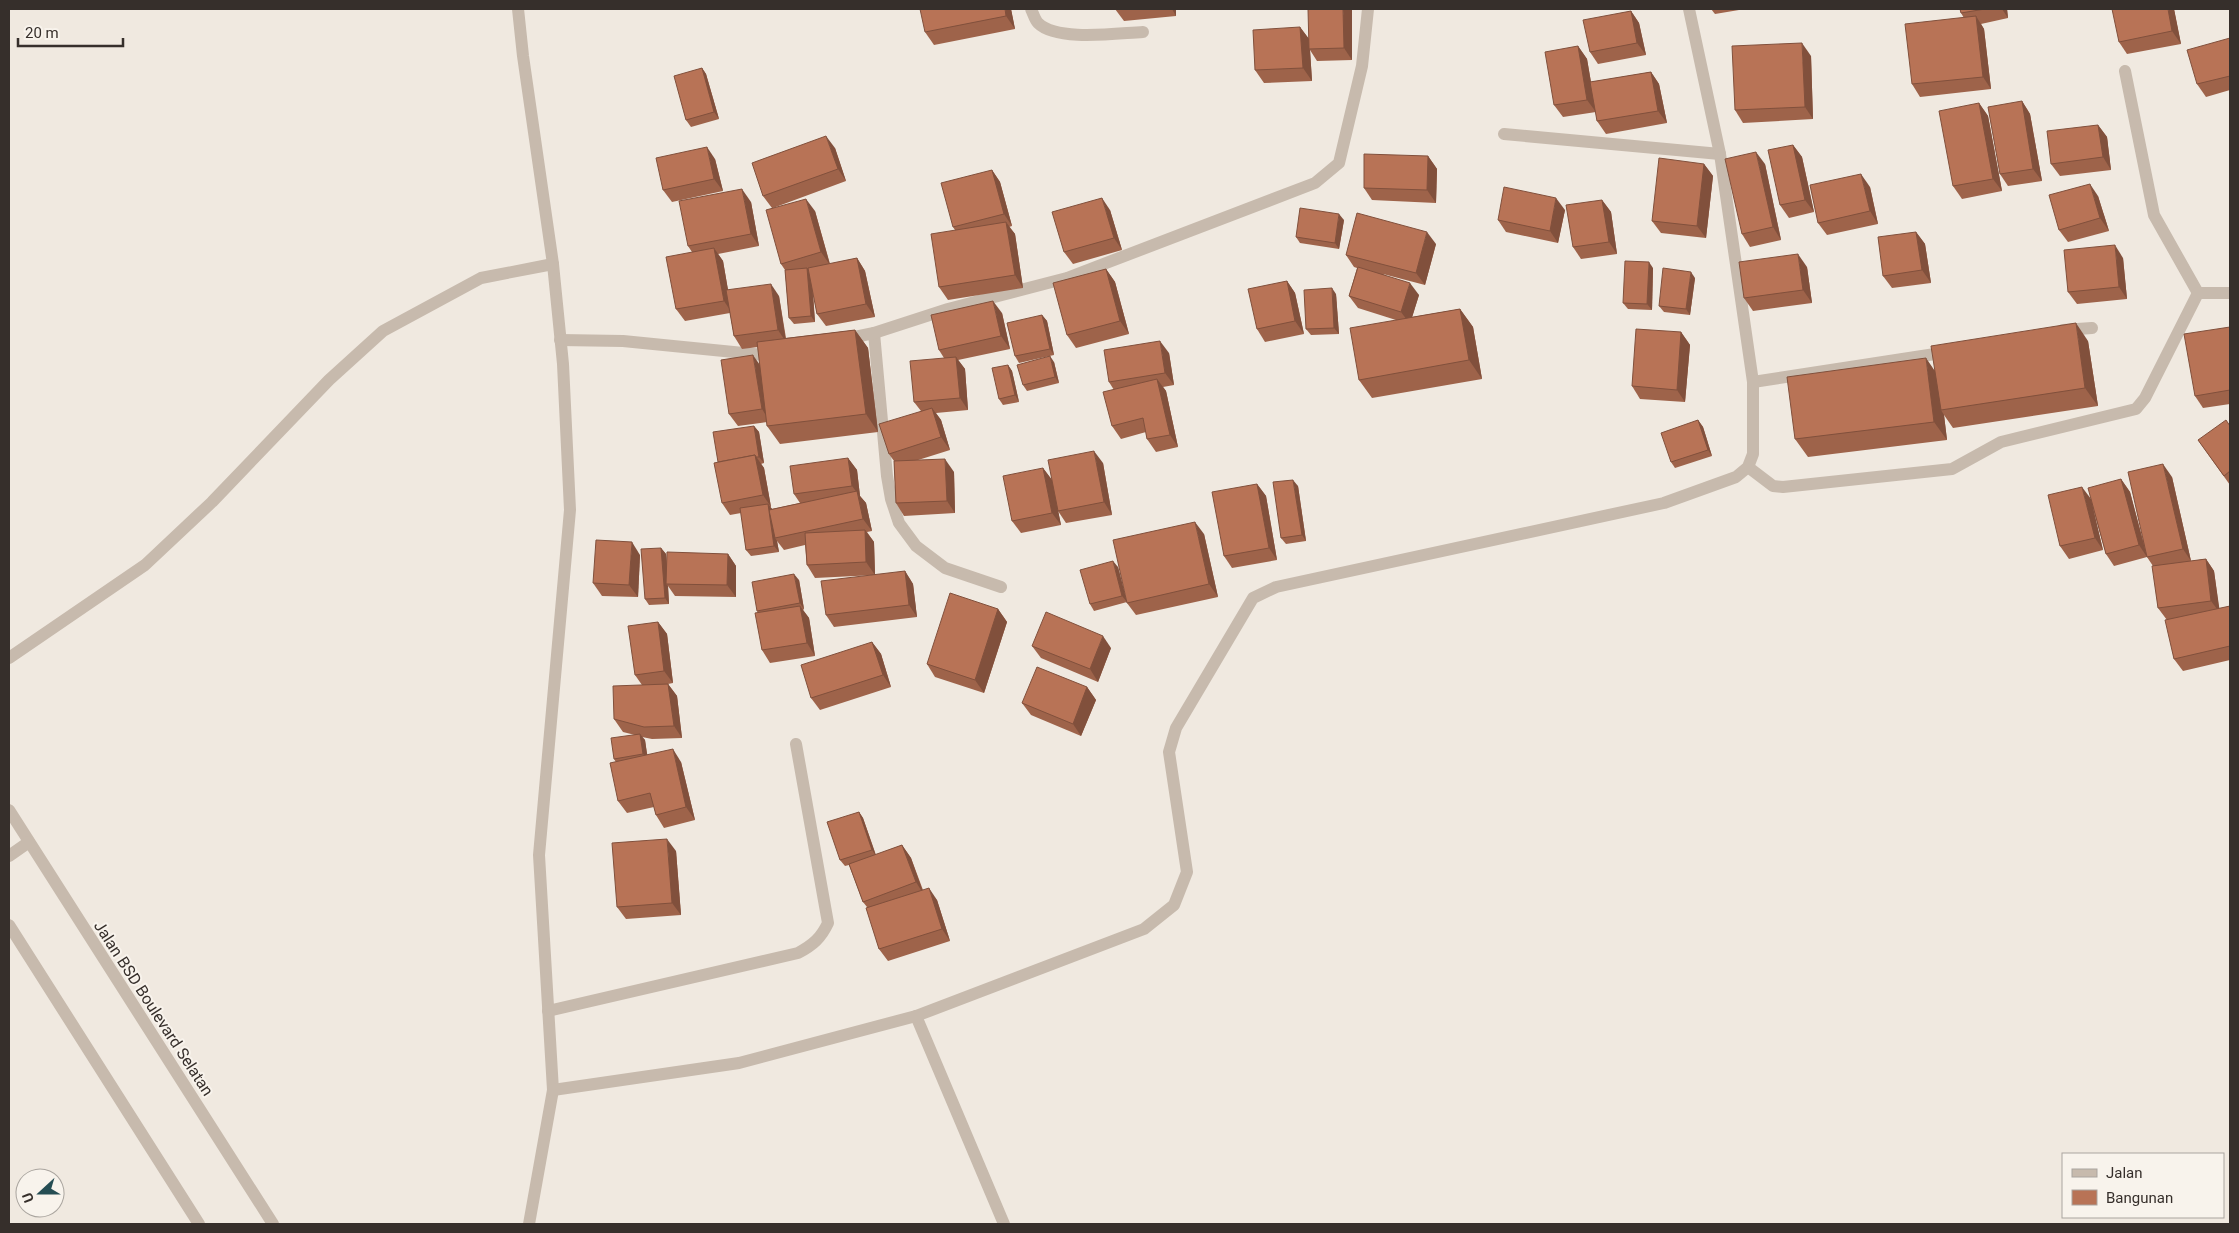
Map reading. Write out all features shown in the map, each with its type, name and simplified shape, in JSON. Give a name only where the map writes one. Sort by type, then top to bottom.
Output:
[{"type":"street","points":[[518,9],[522,56],[553,264],[560,340],[570,510],[539,856],[553,1090],[529,1224]]},
{"type":"street","points":[[1031,9],[1037,23],[1052,31],[1085,34],[1143,32]]},
{"type":"street","points":[[828,342],[874,333],[948,309],[1067,278],[1315,183],[1339,163],[1362,66],[1368,9]]},
{"type":"street","points":[[553,1090],[739,1063],[916,1016],[1144,929],[1174,905],[1187,872],[1169,752],[1176,728],[1253,598],[1276,587],[1664,502],[1736,477],[1748,467],[1753,454],[1753,382],[1720,154],[1689,9]]},
{"type":"street","points":[[2125,71],[2154,215],[2198,292]]},
{"type":"street","points":[[1504,134],[1720,154]]},
{"type":"street","points":[[9,658],[144,565],[212,502],[329,380],[384,330],[481,278],[553,264]]},
{"type":"street","points":[[2198,292],[2230,293]]},
{"type":"street","points":[[1748,467],[1773,486],[1783,487],[1952,469],[2001,442],[2136,409],[2145,398],[2198,292]]},
{"type":"street","points":[[2053,330],[2092,328]]},
{"type":"street","points":[[874,333],[887,476],[891,499],[899,523],[916,546],[945,568],[1001,587]]},
{"type":"street","points":[[560,340],[623,341],[764,355],[782,351]]},
{"type":"street","points":[[1753,382],[1958,350]]},
{"type":"street","points":[[548,1011],[798,953],[815,944],[823,935],[828,923],[796,744]]},
{"type":"street","name":"Jalan BSD Boulevard Selatan","points":[[9,810],[273,1224]]},
{"type":"street","points":[[9,856],[29,842]]},
{"type":"street","points":[[9,925],[199,1224]]},
{"type":"street","points":[[916,1016],[1004,1224]]},
{"type":"building","points":[[920,9],[1005,9],[1006,16],[925,32]]},
{"type":"building","points":[[1308,9],[1343,9],[1344,48],[1309,49]]},
{"type":"building","points":[[1960,9],[1985,9],[1961,13]]},
{"type":"building","points":[[2112,9],[2168,9],[2172,31],[2119,42]]},
{"type":"building","points":[[1631,11],[1637,43],[1590,52],[1583,20]]},
{"type":"building","points":[[1976,16],[1983,77],[1912,84],[1905,24]]},
{"type":"building","points":[[1300,27],[1303,68],[1255,70],[1253,30]]},
{"type":"building","points":[[2230,38],[2230,76],[2197,84],[2187,50]]},
{"type":"building","points":[[1802,43],[1805,107],[1735,110],[1732,46]]},
{"type":"building","points":[[1578,46],[1587,100],[1554,105],[1545,52]]},
{"type":"building","points":[[702,68],[714,112],[686,120],[674,76]]},
{"type":"building","points":[[1651,72],[1658,111],[1597,121],[1590,82]]},
{"type":"building","points":[[2022,101],[2033,169],[2000,174],[1988,107]]},
{"type":"building","points":[[1979,103],[1993,179],[1953,186],[1939,111]]},
{"type":"building","points":[[2098,125],[2103,157],[2051,164],[2047,131]]},
{"type":"building","points":[[826,136],[838,169],[763,196],[752,163]]},
{"type":"building","points":[[1793,145],[1805,200],[1780,205],[1768,150]]},
{"type":"building","points":[[707,147],[714,179],[663,190],[656,158]]},
{"type":"building","points":[[1756,152],[1773,227],[1742,234],[1725,159]]},
{"type":"building","points":[[1364,154],[1428,156],[1427,190],[1364,188]]},
{"type":"building","points":[[1659,158],[1704,164],[1697,226],[1652,221]]},
{"type":"building","points":[[992,170],[1004,214],[953,227],[941,183]]},
{"type":"building","points":[[1861,174],[1870,211],[1818,223],[1810,185]]},
{"type":"building","points":[[2090,184],[2100,218],[2059,230],[2049,195]]},
{"type":"building","points":[[1504,187],[1556,198],[1550,231],[1498,220]]},
{"type":"building","points":[[742,189],[751,234],[688,246],[679,201]]},
{"type":"building","points":[[1102,198],[1114,238],[1064,252],[1052,212]]},
{"type":"building","points":[[806,199],[821,252],[781,264],[766,210]]},
{"type":"building","points":[[1602,200],[1609,242],[1573,247],[1566,205]]},
{"type":"building","points":[[1300,208],[1339,214],[1335,243],[1296,237]]},
{"type":"building","points":[[1357,213],[1427,232],[1416,273],[1346,255]]},
{"type":"building","points":[[1006,222],[1015,275],[939,287],[931,234]]},
{"type":"building","points":[[1916,232],[1922,270],[1883,276],[1878,237]]},
{"type":"building","points":[[2115,245],[2119,287],[2068,292],[2064,250]]},
{"type":"building","points":[[714,248],[724,301],[676,309],[666,257]]},
{"type":"building","points":[[1798,254],[1803,290],[1744,298],[1739,262]]},
{"type":"building","points":[[857,258],[866,304],[817,314],[808,268]]},
{"type":"building","points":[[1625,261],[1649,262],[1647,304],[1623,303]]},
{"type":"building","points":[[1358,267],[1410,283],[1401,312],[1349,296]]},
{"type":"building","points":[[807,268],[811,316],[789,318],[785,270]]},
{"type":"building","points":[[1663,268],[1691,272],[1686,309],[1659,306]]},
{"type":"building","points":[[1106,269],[1120,321],[1067,335],[1053,283]]},
{"type":"building","points":[[1287,281],[1295,321],[1257,329],[1248,289]]},
{"type":"building","points":[[771,284],[778,330],[734,336],[726,290]]},
{"type":"building","points":[[1332,288],[1334,328],[1306,329],[1304,290]]},
{"type":"building","points":[[993,301],[1001,336],[939,350],[931,315]]},
{"type":"building","points":[[1460,309],[1469,360],[1359,380],[1350,328]]},
{"type":"building","points":[[1042,315],[1050,349],[1015,356],[1007,323]]},
{"type":"building","points":[[2076,323],[2085,388],[1941,410],[1931,346]]},
{"type":"building","points":[[2230,327],[2230,390],[2195,396],[2184,334]]},
{"type":"building","points":[[1636,329],[1681,332],[1677,390],[1632,386]]},
{"type":"building","points":[[855,330],[866,414],[767,426],[757,342]]},
{"type":"building","points":[[1160,341],[1165,373],[1109,382],[1104,350]]},
{"type":"building","points":[[753,355],[762,409],[729,414],[721,360]]},
{"type":"building","points":[[1050,356],[1055,377],[1023,385],[1017,365]]},
{"type":"building","points":[[956,357],[960,398],[914,402],[910,361]]},
{"type":"building","points":[[1926,358],[1934,422],[1795,439],[1787,377]]},
{"type":"building","points":[[1008,365],[1015,395],[999,399],[992,368]]},
{"type":"building","points":[[1157,379],[1170,435],[1147,439],[1143,418],[1112,426],[1103,392]]},
{"type":"building","points":[[932,408],[941,437],[889,454],[879,424]]},
{"type":"building","points":[[1698,420],[1708,450],[1671,462],[1661,433]]},
{"type":"building","points":[[2226,420],[2230,426],[2230,471],[2224,476],[2198,440]]},
{"type":"building","points":[[754,426],[759,457],[755,455],[718,462],[713,432]]},
{"type":"building","points":[[1094,451],[1104,502],[1058,511],[1048,460]]},
{"type":"building","points":[[755,455],[763,495],[722,503],[714,463]]},
{"type":"building","points":[[848,458],[852,486],[794,494],[790,466]]},
{"type":"building","points":[[945,459],[947,501],[896,503],[894,461]]},
{"type":"building","points":[[2163,464],[2183,549],[2147,557],[2128,472]]},
{"type":"building","points":[[1043,468],[1052,513],[1012,521],[1003,476]]},
{"type":"building","points":[[2121,479],[2139,545],[2106,554],[2088,488]]},
{"type":"building","points":[[1293,480],[1302,535],[1281,538],[1273,482]]},
{"type":"building","points":[[1257,484],[1269,548],[1224,556],[1212,492]]},
{"type":"building","points":[[2082,487],[2095,538],[2060,546],[2048,495]]},
{"type":"building","points":[[857,491],[863,519],[775,538],[769,510]]},
{"type":"building","points":[[768,504],[774,546],[746,550],[740,508]]},
{"type":"building","points":[[1195,522],[1209,584],[1127,603],[1113,540]]},
{"type":"building","points":[[865,530],[866,562],[807,565],[805,533]]},
{"type":"building","points":[[596,540],[632,542],[629,585],[593,583]]},
{"type":"building","points":[[661,548],[665,598],[645,599],[641,549]]},
{"type":"building","points":[[667,552],[728,554],[727,585],[666,584]]},
{"type":"building","points":[[2206,559],[2211,601],[2158,608],[2152,566]]},
{"type":"building","points":[[1113,561],[1122,596],[1090,604],[1080,570]]},
{"type":"building","points":[[905,571],[909,605],[826,615],[821,581]]},
{"type":"building","points":[[794,574],[800,603],[757,611],[752,582]]},
{"type":"building","points":[[950,593],[998,609],[975,680],[927,664]]},
{"type":"building","points":[[800,606],[807,643],[762,650],[755,613]]},
{"type":"building","points":[[2230,606],[2230,646],[2174,659],[2165,620]]},
{"type":"building","points":[[1046,612],[1103,636],[1090,669],[1032,646]]},
{"type":"building","points":[[658,622],[664,671],[635,675],[628,626]]},
{"type":"building","points":[[872,642],[883,675],[811,698],[801,665]]},
{"type":"building","points":[[1037,667],[1087,687],[1073,724],[1022,703]]},
{"type":"building","points":[[668,684],[674,726],[644,727],[614,719],[613,686]]},
{"type":"building","points":[[640,734],[643,754],[614,759],[611,738]]},
{"type":"building","points":[[673,749],[686,807],[656,815],[650,793],[618,801],[610,763]]},
{"type":"building","points":[[859,812],[872,850],[840,860],[827,822]]},
{"type":"building","points":[[667,839],[672,903],[617,907],[612,843]]},
{"type":"building","points":[[902,845],[916,882],[863,902],[849,864]]},
{"type":"building","points":[[929,888],[942,929],[879,949],[866,908]]}]
